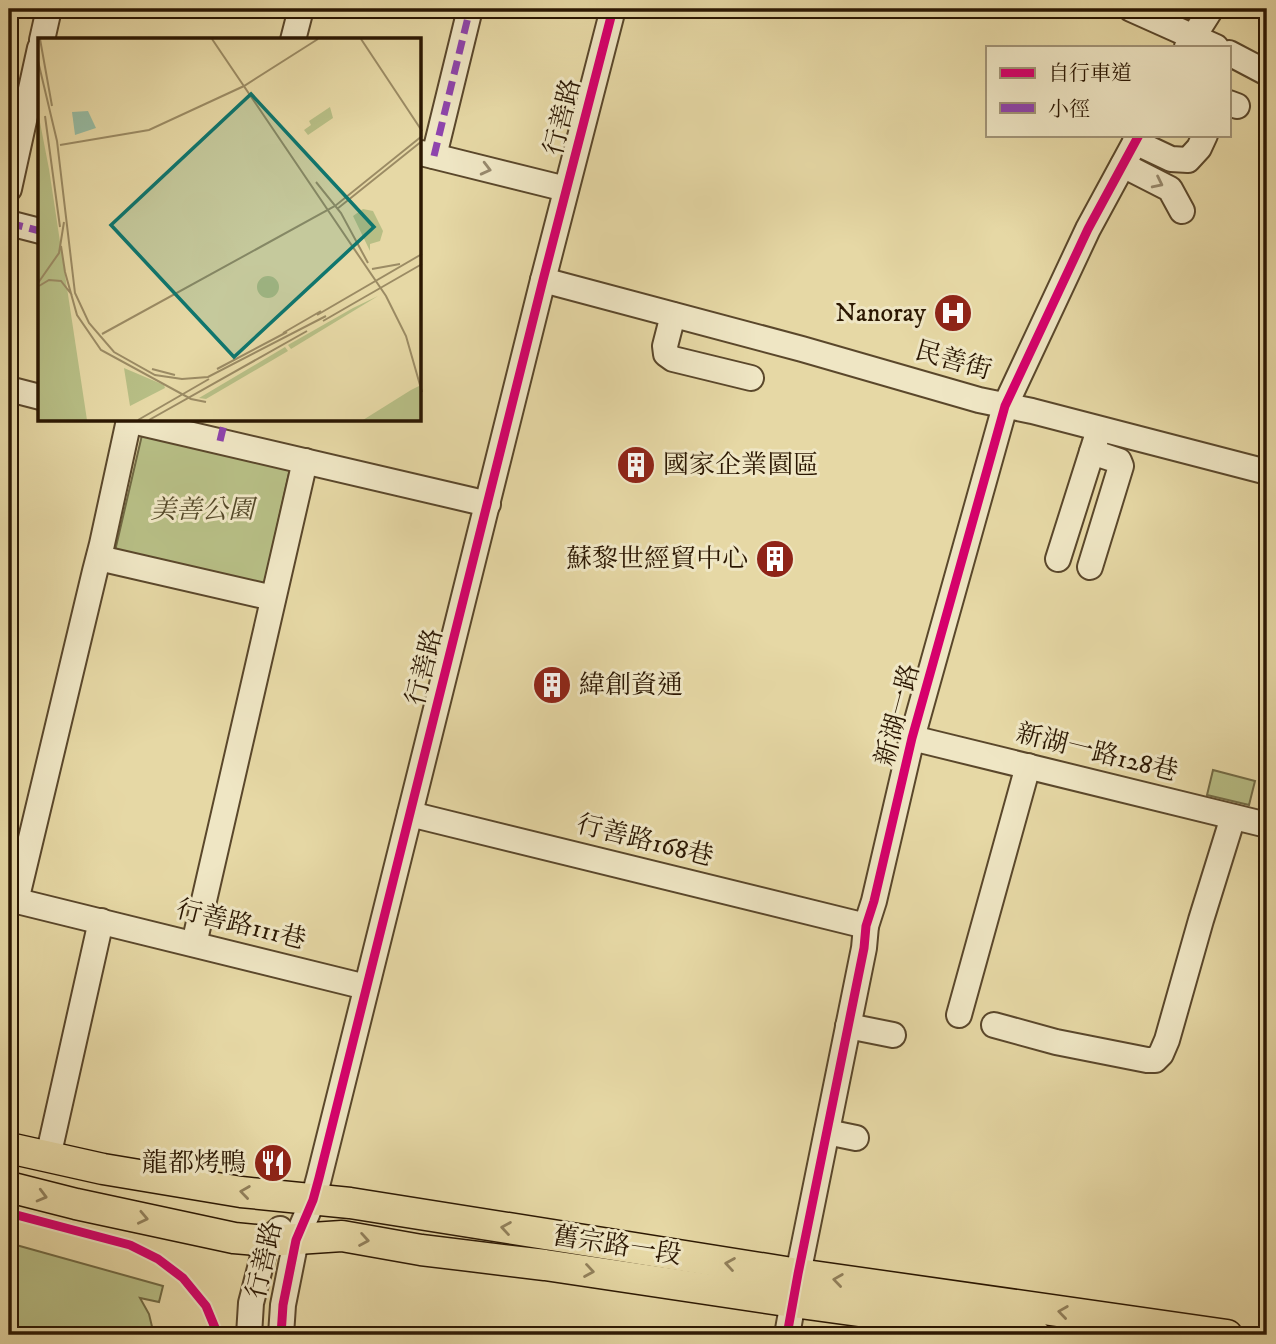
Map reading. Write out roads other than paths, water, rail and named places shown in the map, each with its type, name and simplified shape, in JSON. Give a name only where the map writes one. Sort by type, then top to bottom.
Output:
[{"type":"main road","name":"舊宗路一段","points":[[9,1148],[103,1169],[179,1182],[241,1192],[350,1203],[1035,1335]]},
{"type":"main road","name":"舊宗路一段","points":[[9,1187],[234,1238],[267,1241],[342,1236],[421,1250],[545,1265],[795,1288],[1227,1335]]},
{"type":"street","points":[[42,38],[49,9]]},
{"type":"street","points":[[293,38],[300,9]]},
{"type":"street","points":[[470,9],[427,155],[566,189]]},
{"type":"street","name":"行善路","points":[[281,1335],[283,1305],[296,1240],[313,1200],[612,9]]},
{"type":"street","points":[[1131,9],[1190,41],[1212,46]]},
{"type":"street","points":[[1190,41],[1211,9]]},
{"type":"street","points":[[1230,54],[1267,73]]},
{"type":"street","points":[[9,189],[38,57]]},
{"type":"street","points":[[1137,138],[1171,159],[1196,164],[1205,136]]},
{"type":"street","name":"新湖一路","points":[[787,1335],[864,948],[866,926],[912,738],[1005,406],[1088,229],[1137,138]]},
{"type":"street","points":[[1123,165],[1170,188],[1182,211]]},
{"type":"street","points":[[9,223],[38,230]]},
{"type":"street","name":"民善街","points":[[543,280],[802,349],[979,400],[1032,411],[1267,472]]},
{"type":"street","points":[[673,315],[665,346],[666,354],[673,359],[751,378]]},
{"type":"street","points":[[9,389],[38,396]]},
{"type":"street","points":[[12,900],[99,558],[128,422]]},
{"type":"street","points":[[145,422],[223,431],[305,461],[488,504]]},
{"type":"street","points":[[1058,559],[1099,429]]},
{"type":"street","points":[[1090,566],[1121,466],[1119,461],[1092,452]]},
{"type":"street","points":[[194,944],[305,461]]},
{"type":"street","points":[[99,558],[273,598]]},
{"type":"street","name":"新湖一路128巷","points":[[912,738],[1267,825]]},
{"type":"street","points":[[959,1014],[1028,766]]},
{"type":"street","name":"行善路168巷","points":[[410,814],[866,926]]},
{"type":"street","points":[[994,1025],[1056,1042],[1155,1060],[1167,1041],[1233,817]]},
{"type":"street","name":"行善路111巷","points":[[12,900],[366,987]]},
{"type":"street","points":[[48,1157],[101,921]]},
{"type":"street","points":[[847,1030],[892,1039]]},
{"type":"street","points":[[825,1137],[855,1144]]},
{"type":"street","name":"行善路","points":[[249,1335],[251,1303],[267,1241],[313,1200]]},
{"type":"place","name":"Nanoray","points":[[953,313]]},
{"type":"place","name":"國家企業園區","points":[[636,465]]},
{"type":"place","name":"蘇黎世經貿中心","points":[[775,559]]},
{"type":"place","name":"緯創資通","points":[[552,685]]},
{"type":"place","name":"龍都烤鴨","points":[[273,1163]]},
{"type":"park label","name":"美善公園","points":[[202,510]]}]
